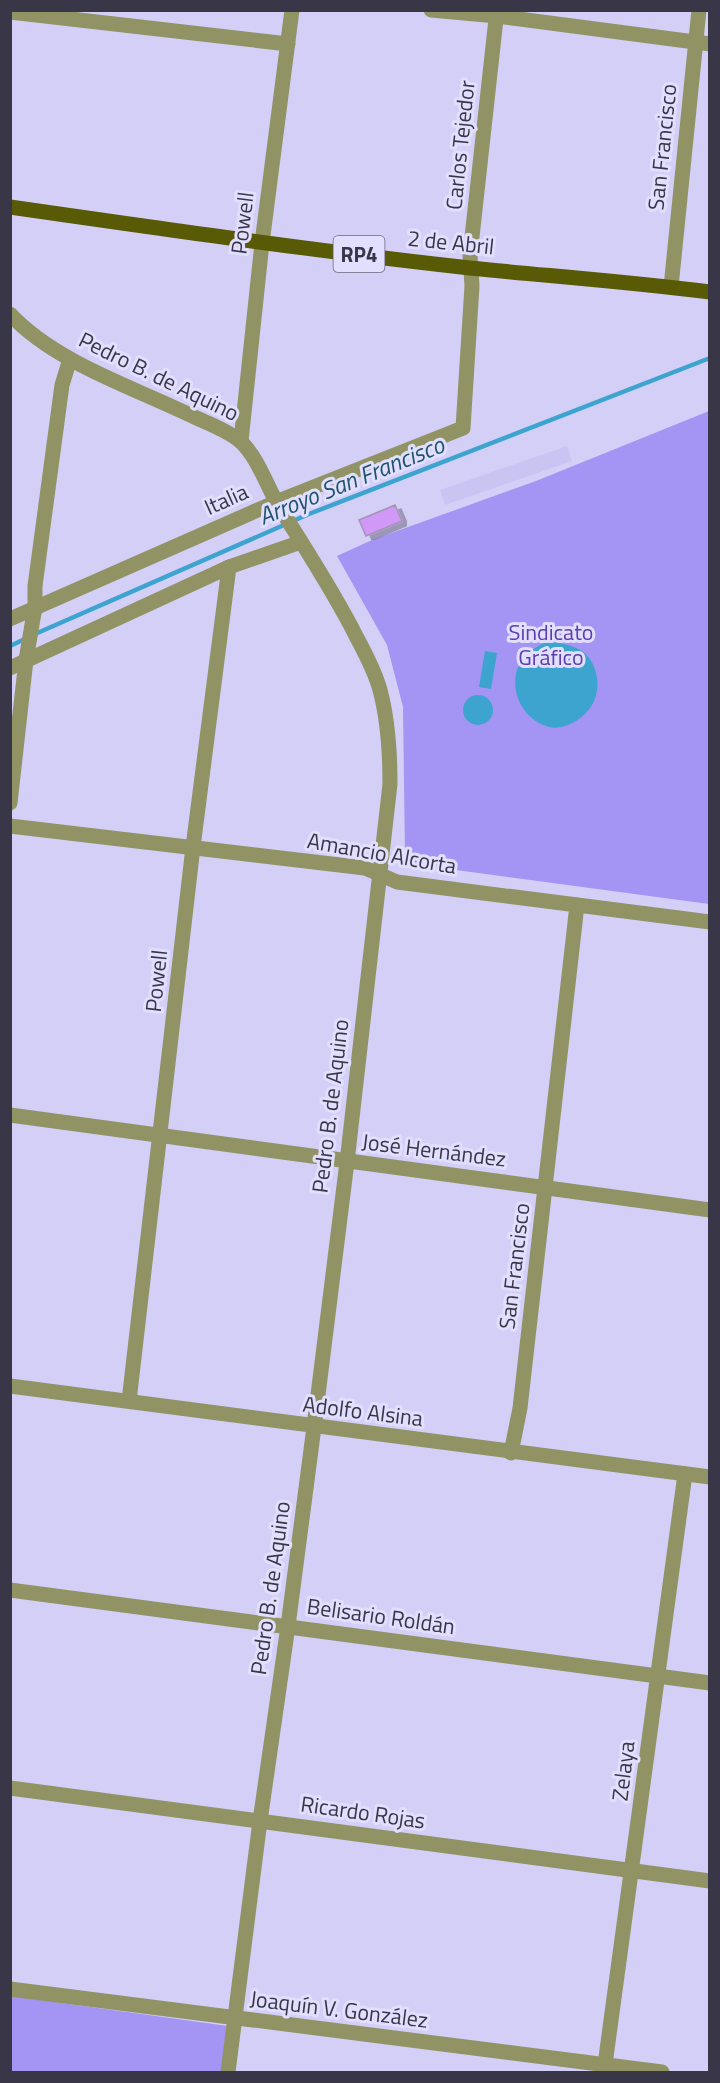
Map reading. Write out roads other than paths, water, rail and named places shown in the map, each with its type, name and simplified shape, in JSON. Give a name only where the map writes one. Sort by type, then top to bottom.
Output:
[{"type":"main road","name":"2 de Abril","points":[[10,207],[262,243],[471,268],[710,292]]},
{"type":"street","name":"Powell","points":[[241,441],[262,243],[292,10]]},
{"type":"street","points":[[430,10],[497,14],[702,43]]},
{"type":"street","name":"San Francisco","points":[[671,287],[702,43],[699,10]]},
{"type":"street","points":[[10,12],[288,44]]},
{"type":"street","name":"Carlos Tejedor","points":[[463,428],[472,286],[470,255],[497,14]]},
{"type":"street","name":"Pedro B. de Aquino","points":[[10,314],[35,335],[70,359],[241,441],[345,613],[380,688],[386,723],[390,775],[347,1162],[228,2073]]},
{"type":"street","points":[[10,803],[34,614],[35,586],[62,385],[70,359]]},
{"type":"street","name":"Italia","points":[[10,619],[34,614],[279,505],[463,428]]},
{"type":"street","points":[[10,668],[28,654],[298,536]]},
{"type":"street","name":"Powell","points":[[129,1401],[193,847],[229,567]]},
{"type":"street","name":"Amancio Alcorta","points":[[10,826],[365,868],[397,882],[710,922]]},
{"type":"street","name":"San Francisco","points":[[511,1453],[520,1408],[577,905]]},
{"type":"street","name":"José Hernández","points":[[10,1116],[347,1162],[546,1186],[710,1210]]},
{"type":"street","name":"Adolfo Alsina","points":[[10,1386],[511,1453],[710,1477]]},
{"type":"street","name":"Zelaya","points":[[605,2069],[685,1474]]},
{"type":"street","name":"Belisario Roldán","points":[[10,1590],[710,1683]]},
{"type":"street","name":"Ricardo Rojas","points":[[10,1788],[710,1881]]},
{"type":"street","name":"Joaquín V. González","points":[[10,1989],[605,2069],[662,2073]]},
{"type":"water","points":[[547,641],[569,645],[582,651],[592,662],[597,676],[597,691],[589,710],[574,722],[555,728],[538,723],[529,716],[522,707],[515,686],[516,674],[527,654]]},
{"type":"water","points":[[485,651],[497,653],[491,689],[479,687]]},
{"type":"water","points":[[478,695],[489,699],[493,710],[489,721],[478,725],[467,721],[463,710],[467,699]]},
{"type":"waterway","name":"Arroyo San Francisco","points":[[35,634],[309,514],[710,358]]},
{"type":"waterway","name":"Arroyo San Francisco","points":[[10,646],[27,638]]},
{"type":"park label","name":"Sindicato Gráfico","points":[[551,644]]}]
